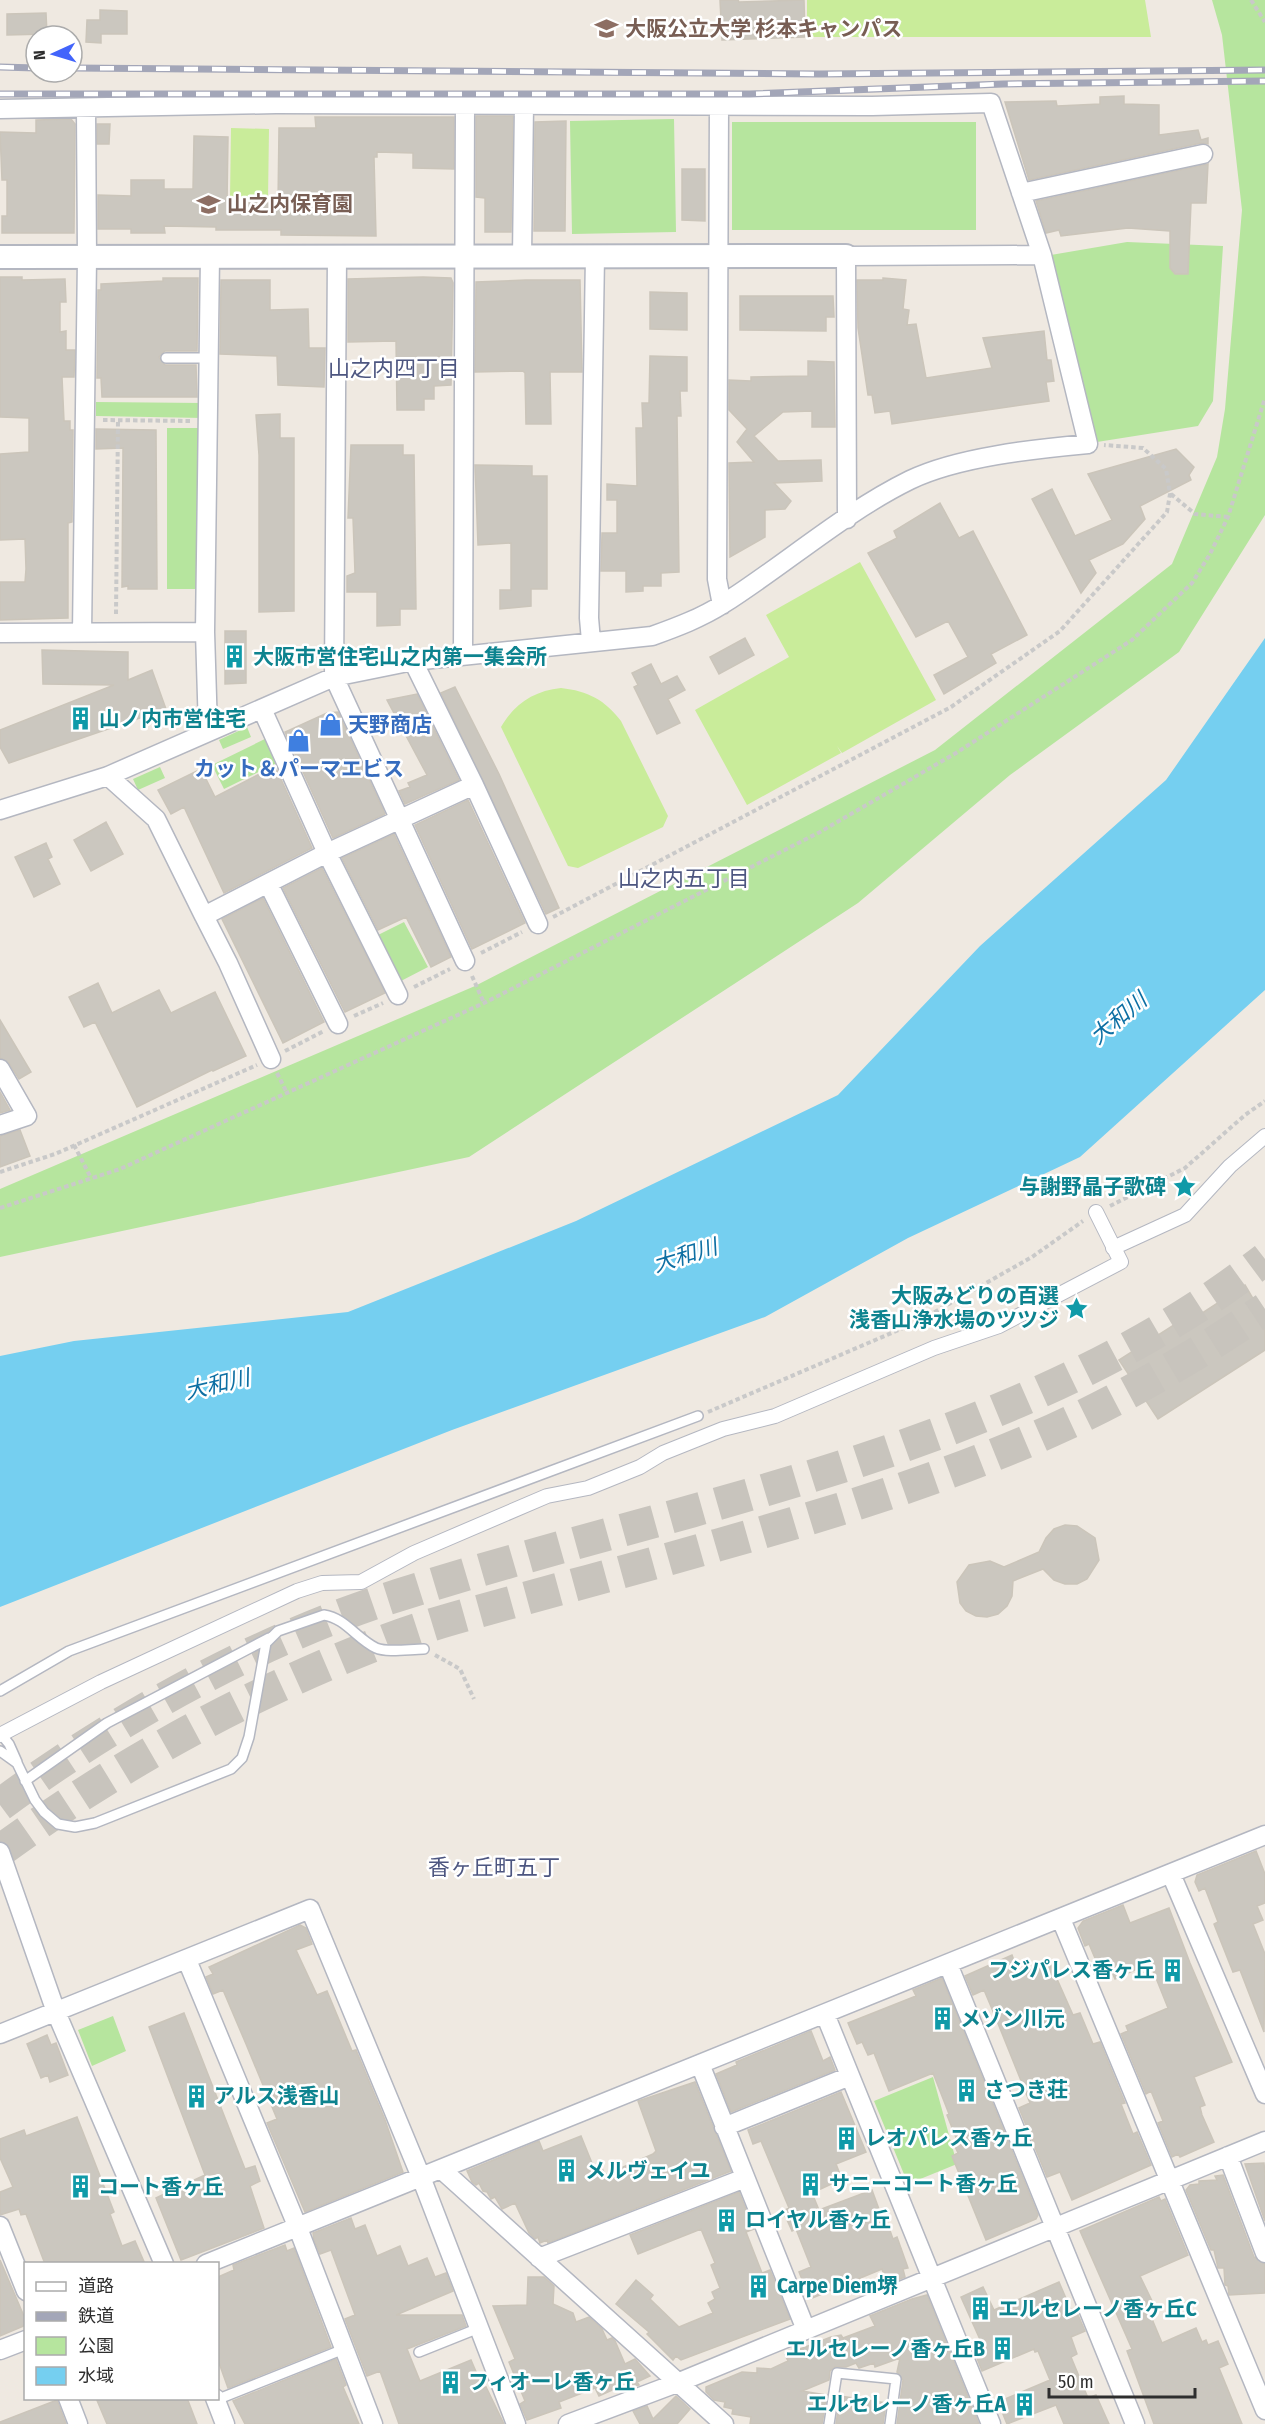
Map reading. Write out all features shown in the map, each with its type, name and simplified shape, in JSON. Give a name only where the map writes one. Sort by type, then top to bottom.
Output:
[{"type":"street","points":[[0,109],[276,104],[719,106],[991,103],[1042,255],[1088,444],[948,466],[910,480],[847,519],[722,605],[652,636],[413,661],[334,677],[208,730],[108,776],[0,810]]},
{"type":"street","points":[[463,657],[462,256],[465,105]]},
{"type":"street","points":[[522,256],[524,105]]},
{"type":"street","points":[[719,106],[717,579],[722,605]]},
{"type":"street","points":[[82,633],[87,258],[86,109]]},
{"type":"street","points":[[1021,193],[1203,154]]},
{"type":"street","points":[[0,257],[1042,255]]},
{"type":"street","points":[[208,730],[205,632],[210,256]]},
{"type":"street","points":[[337,256],[334,677],[398,822],[465,961]]},
{"type":"street","points":[[591,641],[589,618],[595,256]]},
{"type":"street","points":[[846,256],[847,519]]},
{"type":"street","points":[[0,633],[205,632]]},
{"type":"street","points":[[413,661],[474,784],[538,924]]},
{"type":"street","points":[[262,709],[327,854],[398,995]]},
{"type":"street","points":[[108,776],[156,819],[228,963],[274,1066]]},
{"type":"street","points":[[204,916],[474,784]]},
{"type":"street","points":[[269,885],[338,1024]]},
{"type":"street","points":[[0,1069],[27,1116],[0,1125]]},
{"type":"street","points":[[1113,1248],[1185,1215],[1230,1166],[1265,1136]]},
{"type":"street","points":[[0,1734],[101,1682],[297,1592],[322,1583],[361,1582],[414,1553],[547,1496],[588,1488],[640,1467],[663,1453],[723,1429],[775,1416],[934,1348],[999,1326],[1121,1262],[1095,1212]]},
{"type":"street","points":[[211,2262],[1265,1835]]},
{"type":"street","points":[[0,1852],[56,2013],[163,2262]]},
{"type":"street","points":[[1171,1874],[1265,2094]]},
{"type":"street","points":[[0,2034],[310,1909],[421,2177],[516,2424]]},
{"type":"street","points":[[1061,1918],[1265,2410]]},
{"type":"street","points":[[187,1960],[298,2228],[373,2424]]},
{"type":"street","points":[[948,1964],[1135,2424]]},
{"type":"street","points":[[825,2014],[991,2424]]},
{"type":"street","points":[[700,2064],[806,2330]]},
{"type":"street","points":[[724,2127],[850,2076]]},
{"type":"street","points":[[568,2424],[677,2383],[1265,2140]]},
{"type":"street","points":[[1228,2156],[1265,2253]]},
{"type":"street","points":[[441,2169],[724,2424]]},
{"type":"street","points":[[539,2258],[745,2178]]},
{"type":"street","points":[[0,2226],[24,2285]]},
{"type":"street","points":[[0,2350],[24,2341]]},
{"type":"street","points":[[69,2400],[78,2424]]},
{"type":"street","points":[[216,2400],[225,2424]]},
{"type":"lane","points":[[166,358],[210,358]]},
{"type":"lane","points":[[0,1691],[69,1651],[698,1416]]},
{"type":"lane","points":[[0,1734],[9,1744],[26,1781],[44,1812],[58,1824],[75,1827],[95,1823],[231,1769],[242,1758],[249,1737],[266,1643],[278,1631],[324,1615],[331,1616],[345,1624],[378,1649],[424,1649]]},
{"type":"lane","points":[[26,1781],[107,1723],[270,1638]]},
{"type":"lane","points":[[0,1751],[17,1763]]},
{"type":"lane","points":[[419,2352],[479,2328]]},
{"type":"lane","points":[[219,2398],[344,2349]]},
{"type":"lane","points":[[829,2424],[837,2373],[896,2379],[890,2424]]},
{"type":"path","points":[[1251,0],[1265,22]]},
{"type":"path","points":[[0,1208],[120,1169],[484,1003],[820,832],[956,753],[1132,640],[1192,584],[1210,555],[1228,517],[1265,398]]},
{"type":"path","points":[[99,420],[208,422]]},
{"type":"path","points":[[116,616],[118,420]]},
{"type":"path","points":[[0,1172],[274,1066],[338,1024],[538,924],[951,706],[1060,631],[1167,513],[1170,494],[1166,469],[1143,448],[1088,444]]},
{"type":"path","points":[[1170,494],[1195,514],[1228,517]]},
{"type":"path","points":[[474,980],[484,1003]]},
{"type":"path","points":[[274,1066],[287,1093]]},
{"type":"path","points":[[698,1416],[917,1322],[1032,1257],[1095,1212],[1185,1168],[1245,1115],[1265,1101]]},
{"type":"path","points":[[74,1145],[91,1178]]},
{"type":"path","points":[[424,1649],[460,1669],[474,1699]]},
{"type":"green space","points":[[807,0],[1145,0],[1151,37],[807,37]]},
{"type":"green space","points":[[1212,0],[1265,0],[1265,515],[1179,652],[1010,775],[858,903],[469,1157],[0,1257],[0,1189],[475,986],[935,750],[1172,564],[1217,457],[1225,409],[1242,210],[1222,35]]},
{"type":"green space","points":[[674,119],[676,232],[572,234],[570,121]]},
{"type":"green space","points":[[732,122],[976,122],[976,230],[732,230]]},
{"type":"green space","points":[[231,128],[269,129],[268,199],[230,199]]},
{"type":"green space","points":[[1127,242],[1223,246],[1213,401],[1198,426],[1097,442],[1045,256]]},
{"type":"green space","points":[[96,402],[203,403],[203,418],[96,416]]},
{"type":"green space","points":[[167,428],[202,428],[200,589],[167,589]]},
{"type":"green space","points":[[860,562],[936,700],[842,753],[837,746],[841,753],[747,805],[695,710],[789,657],[766,615]]},
{"type":"green space","points":[[561,688],[588,694],[609,707],[621,721],[668,816],[663,827],[578,868],[568,866],[501,727],[512,711],[526,700],[542,692]]},
{"type":"green space","points":[[247,727],[251,737],[223,749],[219,740]]},
{"type":"green space","points":[[269,737],[281,761],[224,789],[212,765]]},
{"type":"green space","points":[[160,767],[165,778],[138,790],[133,779]]},
{"type":"green space","points":[[404,922],[428,967],[399,982],[376,936]]},
{"type":"green space","points":[[113,2016],[126,2051],[92,2066],[78,2030]]},
{"type":"green space","points":[[933,2077],[957,2164],[908,2184],[874,2101]]},
{"type":"water","name":"大和川","points":[[1265,638],[1265,990],[1080,1157],[908,1238],[765,1317],[452,1430],[0,1607],[0,1356],[74,1341],[348,1312],[576,1221],[838,1095],[980,946],[1166,780]]},
{"type":"building","points":[[720,0],[738,0],[739,2],[804,0],[805,37],[722,40]]},
{"type":"building","points":[[100,10],[127,11],[127,34],[101,34],[101,43],[86,42],[87,20],[100,20]]},
{"type":"building","points":[[46,13],[47,24],[24,24],[24,35],[7,35],[7,14]]},
{"type":"building","points":[[1124,96],[1124,104],[1159,105],[1159,135],[1198,130],[1201,140],[1208,138],[1208,144],[1201,143],[1029,180],[1005,102],[1056,101],[1057,106],[1100,104],[1100,97]]},
{"type":"building","points":[[476,116],[513,116],[511,232],[485,232],[485,198],[476,197]]},
{"type":"building","points":[[315,117],[454,117],[454,169],[413,168],[413,153],[377,152],[377,157],[374,157],[376,236],[281,235],[281,230],[216,230],[216,227],[164,226],[165,233],[131,233],[131,229],[98,229],[98,195],[131,196],[131,180],[164,180],[164,189],[193,189],[194,136],[228,137],[227,203],[278,203],[279,128],[316,128]]},
{"type":"building","points":[[71,119],[75,124],[74,233],[2,233],[2,216],[7,216],[7,180],[2,180],[0,132],[36,133],[36,120]]},
{"type":"building","points":[[566,121],[565,231],[534,231],[535,122]]},
{"type":"building","points":[[97,124],[110,124],[109,144],[97,144]]},
{"type":"building","points":[[1208,164],[1206,203],[1191,203],[1188,274],[1175,274],[1170,268],[1170,231],[1128,228],[1061,236],[1059,230],[1046,233],[1036,201]]},
{"type":"building","points":[[682,169],[705,169],[705,221],[682,220]]},
{"type":"building","points":[[0,277],[22,277],[22,280],[65,279],[66,302],[60,302],[60,332],[66,331],[66,350],[75,350],[74,377],[62,377],[64,421],[70,421],[70,430],[73,430],[72,522],[68,523],[68,618],[0,620],[0,582],[25,582],[26,569],[25,539],[0,540],[0,454],[29,452],[29,418],[0,417]]},
{"type":"building","points":[[163,278],[198,278],[197,351],[165,351],[159,357],[165,365],[196,365],[197,397],[102,397],[101,378],[97,378],[98,290],[101,290],[101,284],[163,281]]},
{"type":"building","points":[[451,278],[453,283],[451,385],[434,386],[434,399],[424,399],[424,410],[397,410],[396,341],[348,342],[348,279]]},
{"type":"building","points":[[883,278],[906,280],[903,309],[909,310],[907,325],[916,324],[926,378],[992,368],[983,338],[1044,331],[1047,360],[1051,360],[1054,381],[1046,382],[1049,401],[892,424],[890,411],[875,413],[872,395],[868,395],[858,328],[857,280],[883,280]]},
{"type":"building","points":[[221,280],[270,280],[270,310],[308,309],[309,348],[325,348],[324,387],[278,385],[277,356],[220,354]]},
{"type":"building","points":[[580,280],[582,372],[550,372],[551,424],[526,424],[525,373],[523,371],[475,372],[476,282]]},
{"type":"building","points":[[650,292],[687,293],[687,330],[650,329]]},
{"type":"building","points":[[740,296],[833,296],[834,317],[826,317],[826,331],[740,330]]},
{"type":"building","points":[[650,356],[687,357],[687,391],[680,391],[681,416],[677,416],[679,572],[661,573],[661,586],[643,586],[643,591],[626,592],[626,571],[601,571],[602,533],[617,533],[617,500],[607,500],[607,484],[637,486],[636,428],[643,428],[642,403],[649,403]]},
{"type":"building","points":[[808,361],[834,362],[835,427],[812,427],[812,411],[783,412],[754,436],[778,461],[821,460],[822,481],[774,483],[791,501],[785,509],[765,510],[765,537],[730,557],[729,463],[754,462],[737,442],[747,429],[729,410],[729,380],[751,381],[751,377],[808,376]]},
{"type":"building","points":[[280,414],[280,438],[294,438],[294,611],[259,612],[259,455],[256,415]]},
{"type":"building","points":[[96,429],[156,430],[157,589],[122,587],[123,448],[96,449]]},
{"type":"building","points":[[351,445],[403,445],[403,455],[414,455],[416,609],[400,609],[400,625],[377,626],[377,592],[347,592],[347,576],[355,573],[353,518],[348,518]]},
{"type":"building","points":[[1176,449],[1194,467],[1189,475],[1191,480],[1140,506],[1145,519],[1123,544],[1089,560],[1096,573],[1081,593],[1032,499],[1052,489],[1075,536],[1112,520],[1088,474]]},
{"type":"building","points":[[475,465],[532,466],[532,476],[547,476],[547,589],[531,589],[531,606],[500,609],[500,590],[511,590],[511,543],[478,545]]},
{"type":"building","points":[[940,503],[959,538],[973,531],[1027,635],[991,654],[996,663],[944,694],[934,675],[968,657],[948,621],[916,637],[868,553],[897,538],[894,531]]},
{"type":"building","name":"大阪市営住宅山之内第一集会所","points":[[225,631],[246,631],[246,683],[225,684]]},
{"type":"building","points":[[745,638],[754,655],[719,674],[710,657]]},
{"type":"building","name":"山ノ内市営住宅","points":[[42,650],[128,652],[128,680],[152,670],[166,709],[9,763],[0,747],[0,730],[114,685],[43,684]]},
{"type":"building","points":[[651,664],[661,684],[677,676],[685,690],[668,699],[680,723],[657,734],[634,687],[638,685],[632,673]]},
{"type":"building","points":[[455,687],[499,774],[559,908],[546,914],[441,693]]},
{"type":"building","points":[[417,694],[459,780],[405,804],[399,791],[410,787],[408,783],[427,775],[387,700]]},
{"type":"building","points":[[338,712],[385,814],[333,838],[285,732],[327,713]]},
{"type":"building","points":[[275,766],[312,848],[224,893],[184,807],[171,814],[158,790],[201,769],[215,797]]},
{"type":"building","points":[[468,800],[525,923],[472,949],[415,825]]},
{"type":"building","points":[[106,822],[123,854],[91,871],[74,840]]},
{"type":"building","points":[[394,834],[451,957],[431,967],[406,917],[378,930],[342,858]]},
{"type":"building","points":[[46,843],[52,857],[48,859],[60,884],[34,897],[15,857]]},
{"type":"building","points":[[322,868],[385,993],[345,1012],[283,888]]},
{"type":"building","points":[[263,898],[324,1022],[283,1043],[222,919]]},
{"type":"building","points":[[98,983],[112,1013],[159,990],[171,1013],[215,992],[246,1056],[137,1107],[95,1022],[84,1027],[69,997]]},
{"type":"building","points":[[0,1020],[31,1072],[19,1079],[9,1063],[0,1058]]},
{"type":"building","points":[[0,1092],[10,1110],[0,1113]]},
{"type":"building","points":[[20,1130],[30,1156],[0,1167],[0,1136]]},
{"type":"building","points":[[1245,1285],[1265,1319],[1265,1350],[1158,1419],[1119,1360],[1177,1323],[1181,1327]]},
{"type":"building","points":[[1065,1525],[1077,1526],[1095,1538],[1099,1560],[1087,1579],[1077,1584],[1065,1584],[1054,1580],[1043,1569],[1013,1581],[1012,1596],[1007,1606],[998,1614],[987,1617],[976,1616],[966,1611],[960,1603],[957,1582],[969,1565],[990,1561],[1004,1567],[1039,1552],[1054,1529]]},
{"type":"building","points":[[1256,1851],[1265,1874],[1265,1903],[1257,1906],[1263,1920],[1253,1924],[1265,1954],[1264,2032],[1240,1970],[1233,1972],[1214,1924],[1218,1922],[1205,1888],[1199,1891],[1195,1882],[1197,1875]]},
{"type":"building","points":[[1123,1905],[1130,1923],[1169,1908],[1232,2062],[1194,2077],[1205,2105],[1200,2107],[1202,2115],[1214,2142],[1180,2157],[1178,2154],[1172,2157],[1158,2123],[1163,2121],[1151,2091],[1146,2094],[1121,2034],[1128,2031],[1126,2026],[1168,2008],[1150,1963],[1115,1979],[1106,1959],[1097,1963],[1089,1944],[1085,1946],[1078,1928],[1083,1921]]},
{"type":"building","points":[[300,1925],[306,1928],[312,1944],[296,1950],[317,1995],[327,1991],[352,2051],[356,2050],[385,2120],[403,2172],[305,2212],[267,2123],[277,2119],[246,2044],[223,1990],[213,1994],[206,1977],[213,1974],[209,1967]]},
{"type":"building","points":[[1012,1955],[1019,1974],[1049,1961],[1073,2015],[1080,2013],[1093,2044],[1100,2042],[1125,2103],[1121,2104],[1133,2134],[1137,2132],[1151,2165],[1072,2200],[1060,2172],[1047,2177],[1019,2108],[1030,2103],[995,2016],[984,1990],[973,1995],[965,1976]]},
{"type":"building","points":[[942,1978],[1038,2215],[1036,2219],[986,2240],[952,2156],[958,2153],[953,2142],[957,2140],[933,2073],[889,2091],[874,2053],[868,2055],[862,2042],[857,2044],[848,2023],[916,1996],[913,1990]]},
{"type":"building","name":"アルス浅香山","points":[[184,2013],[245,2169],[255,2166],[260,2181],[250,2186],[264,2228],[181,2260],[156,2198],[205,2175],[149,2027]]},
{"type":"building","points":[[811,2031],[823,2061],[830,2057],[835,2070],[731,2112],[716,2074],[737,2065],[736,2062]]},
{"type":"building","points":[[47,2035],[51,2045],[56,2043],[68,2075],[50,2082],[48,2075],[41,2078],[27,2044]]},
{"type":"building","points":[[695,2082],[731,2171],[548,2243],[547,2240],[540,2243],[538,2237],[535,2239],[529,2233],[515,2203],[502,2209],[495,2197],[491,2199],[479,2183],[476,2185],[472,2182],[467,2171],[539,2141],[543,2151],[581,2136],[594,2168],[601,2166],[605,2175],[656,2151],[638,2101]]},
{"type":"building","points":[[841,2092],[866,2152],[836,2164],[842,2179],[812,2193],[819,2210],[872,2190],[884,2223],[887,2222],[893,2239],[897,2237],[908,2268],[903,2269],[905,2277],[887,2284],[882,2269],[810,2299],[799,2272],[811,2267],[796,2229],[792,2231],[783,2211],[789,2208],[761,2141],[753,2144],[748,2130]]},
{"type":"building","points":[[77,2117],[114,2212],[110,2214],[122,2246],[135,2241],[144,2262],[44,2262],[26,2214],[21,2215],[19,2209],[0,2215],[0,2192],[13,2187],[0,2158],[0,2139],[24,2130],[26,2136]]},
{"type":"building","points":[[1264,2163],[1265,2175],[1265,2221],[1245,2164]]},
{"type":"building","points":[[1223,2175],[1254,2257],[1265,2264],[1265,2293],[1229,2295],[1228,2286],[1225,2285],[1224,2268],[1218,2268],[1214,2250],[1211,2250],[1186,2190],[1190,2185],[1199,2184],[1199,2181],[1217,2180],[1215,2176]]},
{"type":"building","points":[[739,2192],[754,2229],[746,2232],[762,2273],[770,2270],[790,2319],[681,2360],[676,2356],[673,2360],[647,2334],[649,2332],[616,2304],[636,2280],[653,2295],[650,2299],[679,2327],[713,2313],[708,2303],[715,2299],[712,2292],[720,2288],[711,2265],[715,2263],[701,2229],[638,2254],[630,2235]]},
{"type":"building","points":[[1159,2197],[1161,2201],[1165,2199],[1188,2255],[1140,2276],[1154,2305],[1147,2307],[1162,2343],[1196,2328],[1202,2342],[1206,2340],[1208,2345],[1218,2341],[1228,2364],[1219,2368],[1242,2424],[1154,2424],[1127,2351],[1132,2349],[1080,2231]]},
{"type":"building","points":[[351,2218],[355,2229],[365,2225],[377,2256],[400,2246],[408,2266],[427,2258],[435,2277],[446,2273],[453,2291],[396,2315],[462,2315],[466,2326],[407,2349],[420,2381],[471,2360],[483,2388],[486,2387],[504,2424],[399,2424],[380,2371],[367,2376],[345,2319],[355,2315],[331,2250],[320,2254],[314,2240],[313,2233]]},
{"type":"building","points":[[285,2245],[287,2251],[294,2248],[331,2347],[228,2388],[219,2363],[219,2277],[234,2270],[233,2265]]},
{"type":"building","points":[[0,2260],[24,2316],[24,2326],[0,2336]]},
{"type":"building","points":[[528,2277],[544,2277],[554,2286],[553,2304],[573,2313],[576,2322],[589,2317],[602,2329],[607,2340],[612,2338],[615,2341],[625,2364],[635,2359],[650,2376],[637,2382],[639,2385],[623,2391],[621,2386],[599,2396],[595,2388],[559,2402],[561,2408],[527,2420],[520,2404],[525,2401],[509,2362],[515,2359],[493,2306],[527,2305]]},
{"type":"building","points":[[1059,2282],[1071,2310],[1075,2308],[1085,2331],[1071,2337],[1077,2354],[1071,2357],[1088,2398],[1096,2395],[1109,2424],[1064,2424],[1056,2405],[1007,2424],[998,2402],[1050,2380],[1038,2351],[1035,2352],[1034,2349],[982,2371],[973,2348],[982,2344],[961,2297],[983,2287],[994,2310]]},
{"type":"building","points":[[927,2295],[979,2424],[897,2424],[903,2380],[897,2372],[900,2358],[875,2367],[874,2363],[859,2368],[856,2363],[846,2367],[835,2367],[830,2371],[829,2380],[802,2391],[827,2395],[822,2424],[750,2424],[751,2417],[732,2414],[733,2409],[724,2407],[725,2402],[714,2400],[706,2392],[706,2387],[742,2372],[757,2373],[757,2368],[771,2369],[788,2361],[785,2355],[831,2337],[841,2335],[843,2338],[875,2326],[870,2316]]},
{"type":"building","points":[[336,2359],[346,2385],[343,2387],[359,2424],[245,2424],[233,2401]]},
{"type":"building","points":[[676,2396],[690,2409],[677,2424],[640,2424],[633,2411],[647,2406],[653,2419]]},
{"type":"building","points":[[840,2396],[886,2403],[883,2424],[836,2424]]},
{"type":"building","points":[[57,2400],[66,2424],[0,2424],[0,2422]]},
{"type":"building","points":[[97,2400],[188,2400],[197,2424],[107,2424]]},
{"type":"tunnel","points":[[0,1805],[45,1773],[141,1712],[191,1684],[295,1634],[399,1595],[736,1499],[958,1426],[1065,1380],[1168,1325],[1265,1259]]},
{"type":"tunnel","points":[[0,1851],[89,1790],[135,1762],[229,1710],[327,1665],[431,1625],[803,1520],[888,1494],[972,1464],[1053,1430],[1135,1389],[1188,1359],[1265,1309]]},
{"type":"railway","points":[[0,67],[24,68]]},
{"type":"railway","points":[[84,68],[819,74],[1265,70]]},
{"type":"railway","points":[[0,94],[750,94],[1003,84],[1265,81]]},
{"type":"place","name":"大阪公立大学 杉本キャンパス","points":[[607,29]]},
{"type":"place","name":"山之内保育園","points":[[209,204]]},
{"type":"place","name":"大阪市営住宅山之内第一集会所","points":[[235,657]]},
{"type":"place","name":"山ノ内市営住宅","points":[[81,719]]},
{"type":"place","name":"天野商店","points":[[330,725]]},
{"type":"place","name":"カット＆パーマエビス","points":[[299,741]]},
{"type":"place","name":"与謝野晶子歌碑","points":[[1184,1187]]},
{"type":"place","name":"大阪みどりの百選 浅香山浄水場のツツジ","points":[[1077,1308]]},
{"type":"place","name":"フジパレス香ヶ丘","points":[[1173,1970]]},
{"type":"place","name":"メゾン川元","points":[[942,2019]]},
{"type":"place","name":"さつき荘","points":[[966,2090]]},
{"type":"place","name":"アルス浅香山","points":[[196,2096]]},
{"type":"place","name":"レオパレス香ヶ丘","points":[[847,2138]]},
{"type":"place","name":"メルヴェイユ","points":[[567,2171]]},
{"type":"place","name":"サニーコート香ヶ丘","points":[[811,2184]]},
{"type":"place","name":"コート香ヶ丘","points":[[80,2187]]},
{"type":"place","name":"ロイヤル香ヶ丘","points":[[727,2220]]},
{"type":"place","name":"Carpe Diem堺","points":[[759,2286]]},
{"type":"place","name":"エルセレーノ香ヶ丘C","points":[[980,2309]]},
{"type":"place","name":"エルセレーノ香ヶ丘B","points":[[1003,2349]]},
{"type":"place","name":"フィオーレ香ヶ丘","points":[[450,2382]]},
{"type":"place","name":"エルセレーノ香ヶ丘A","points":[[1024,2404]]},
{"type":"district","name":"山之内四丁目","points":[[394,368]]},
{"type":"district","name":"山之内五丁目","points":[[684,878]]},
{"type":"district","name":"香ヶ丘町五丁","points":[[494,1867]]}]
